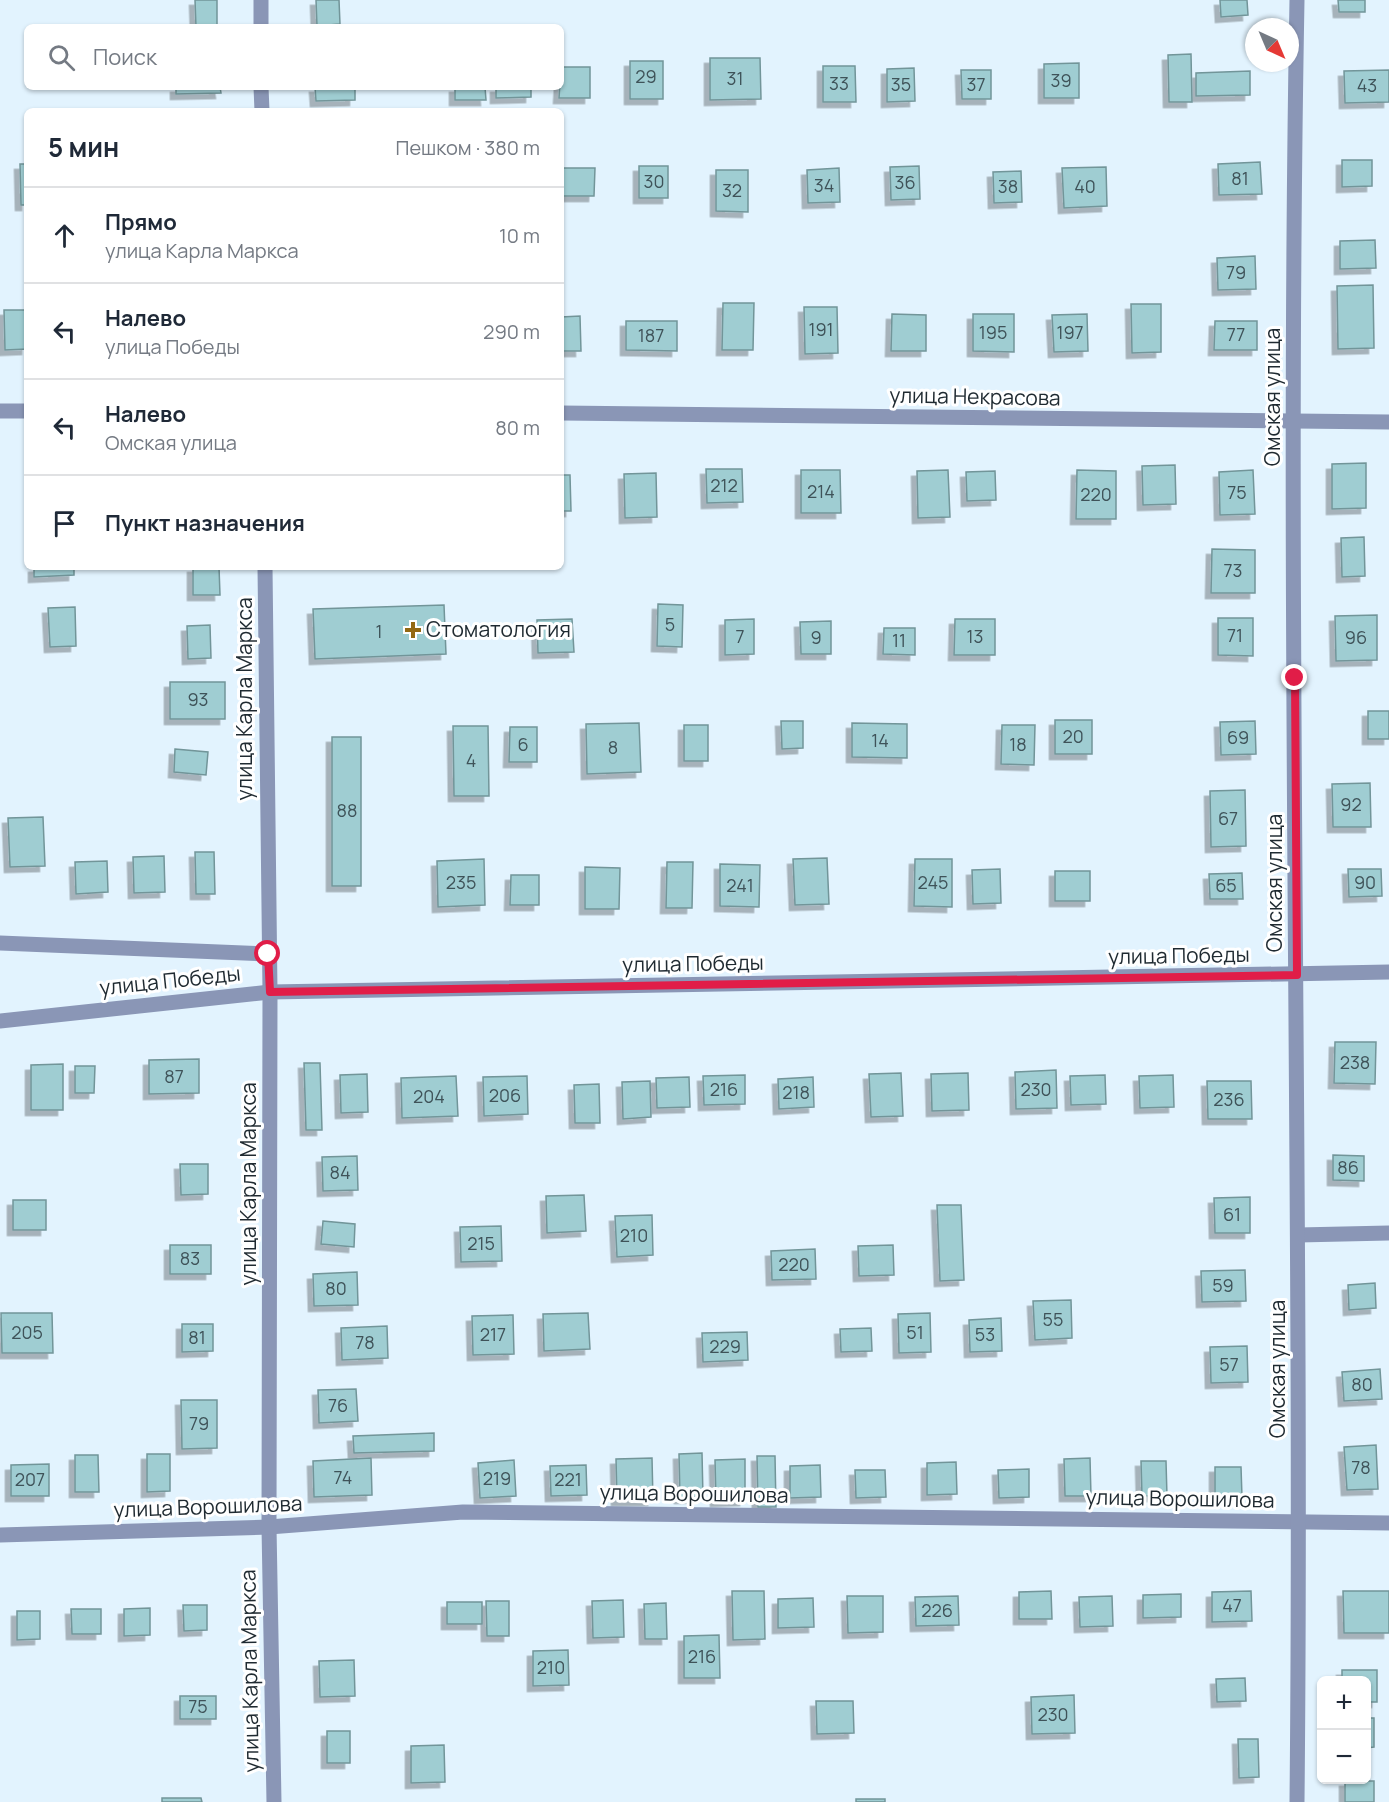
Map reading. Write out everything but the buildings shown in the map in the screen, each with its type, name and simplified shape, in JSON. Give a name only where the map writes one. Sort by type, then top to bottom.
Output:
[{"type":"street","points":[[261,0],[261,24]]},
{"type":"street","name":"Омская улица","points":[[1297,1802],[1300,1522],[1294,421],[1298,0]]},
{"type":"street","points":[[261,90],[262,108]]},
{"type":"street","points":[[0,411],[24,411]]},
{"type":"street","name":"улица Некрасова","points":[[564,413],[1389,422]]},
{"type":"street","name":"улица Карла Маркса","points":[[265,570],[270,992],[269,1527],[274,1802]]},
{"type":"street","points":[[0,944],[268,954]]},
{"type":"street","name":"улица Победы","points":[[0,1021],[270,992],[1389,972]]},
{"type":"street","points":[[1298,1235],[1389,1233]]},
{"type":"street","name":"улица Ворошилова","points":[[0,1535],[269,1527],[463,1512],[1389,1523]]},
{"type":"place","name":"Стоматология","points":[[413,630]]},
{"type":"route","points":[[268,954],[270,992],[1297,975],[1295,678]]}]
